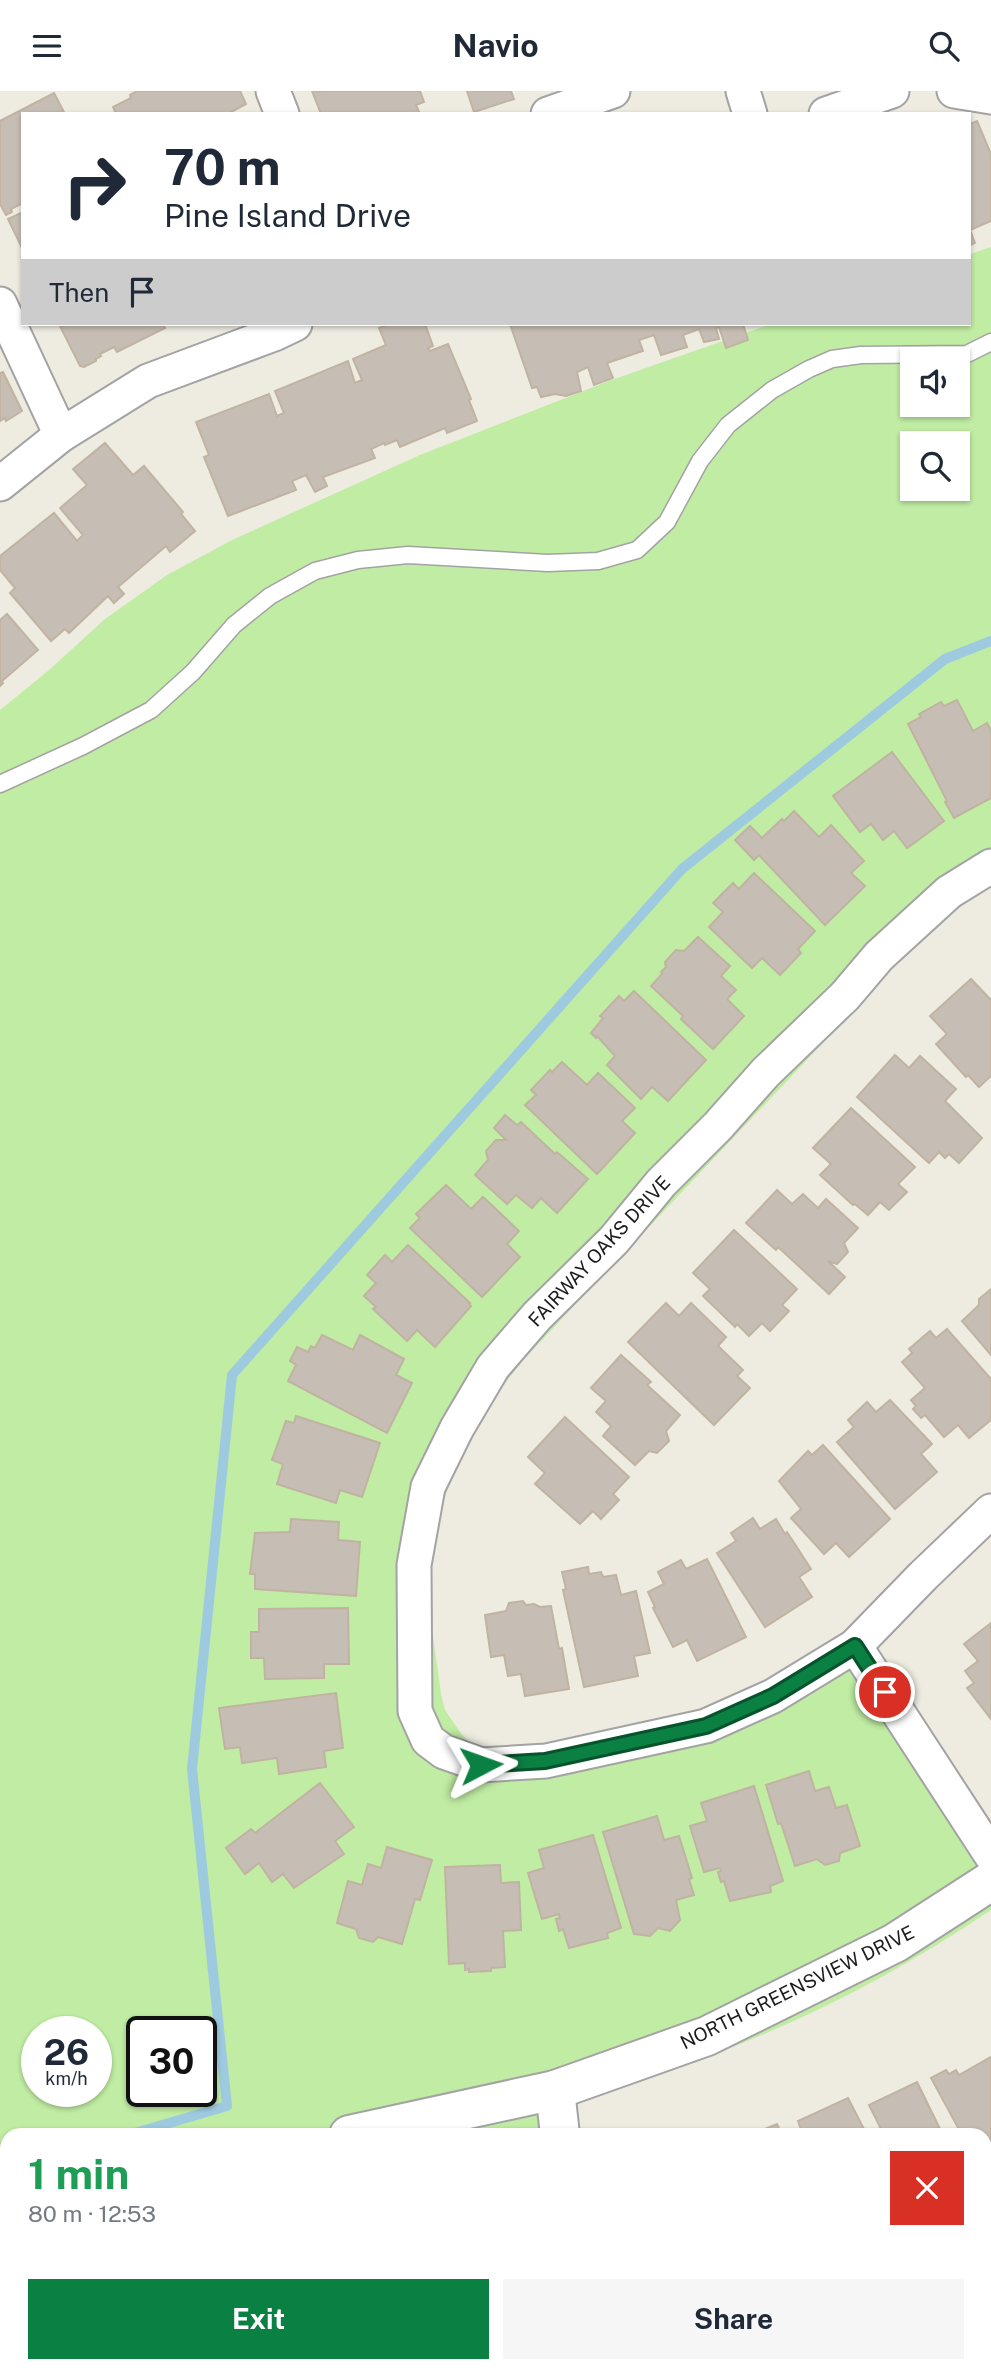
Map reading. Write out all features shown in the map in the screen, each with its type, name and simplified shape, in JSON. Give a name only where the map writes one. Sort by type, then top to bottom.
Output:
[{"type":"street","points":[[273,91],[281,112]]},
{"type":"street","points":[[554,112],[613,91]]},
{"type":"street","points":[[743,91],[749,112]]},
{"type":"street","points":[[832,112],[892,91]]},
{"type":"street","points":[[954,91],[991,97]]},
{"type":"street","points":[[0,304],[61,435]]},
{"type":"street","points":[[0,484],[61,435],[148,381],[291,326]]},
{"type":"street","name":"FAIRWAY OAKS DRIVE","points":[[855,1646],[773,1696],[706,1726],[545,1761],[481,1765],[444,1752],[428,1740],[415,1711],[414,1565],[428,1487],[457,1428],[493,1367],[537,1317],[614,1240],[661,1183],[718,1126],[766,1072],[845,996],[879,956],[949,892],[991,866]]},
{"type":"street","points":[[991,1511],[855,1646],[991,1855]]},
{"type":"street","name":"NORTH GREENSVIEW DRIVE","points":[[381,2128],[555,2090],[707,2036],[895,1943],[991,1881]]},
{"type":"street","points":[[555,2090],[560,2128]]},
{"type":"lane","points":[[0,784],[83,746],[150,710],[193,672],[234,625],[270,596],[315,571],[358,560],[408,555],[548,563],[598,561],[638,550],[667,522],[700,461],[728,425],[772,390],[832,359],[861,355],[967,354],[991,342]]},
{"type":"green space","points":[[991,247],[991,864],[912,927],[839,1026],[524,1359],[487,1406],[459,1457],[442,1505],[431,1563],[430,1614],[445,1710],[462,1735],[480,1750],[544,1764],[845,1662],[991,1854],[991,1910],[871,1983],[787,2024],[657,2074],[544,2105],[549,2128],[0,2128],[0,710],[105,619],[167,575],[232,540],[420,455],[609,381],[765,326],[971,326],[971,254]]},
{"type":"building","points":[[137,91],[240,91],[246,104],[231,112],[115,112],[113,107],[131,98],[130,95]]},
{"type":"building","points":[[312,91],[420,91],[424,102],[416,105],[419,112],[320,112]]},
{"type":"building","points":[[467,91],[511,91],[514,99],[474,112]]},
{"type":"building","points":[[54,93],[64,112],[21,112],[21,204],[6,215],[0,204],[0,121]]},
{"type":"building","points":[[977,121],[991,154],[991,221],[971,230],[971,124]]},
{"type":"building","points":[[21,213],[21,246],[8,219]]},
{"type":"building","points":[[60,326],[165,328],[117,352],[114,347],[100,354],[96,361],[84,367],[80,366]]},
{"type":"building","points":[[426,326],[433,346],[428,348],[430,351],[448,344],[471,399],[469,400],[477,421],[447,433],[445,428],[400,447],[397,440],[385,445],[384,443],[371,449],[375,458],[323,477],[327,486],[315,492],[306,475],[292,481],[296,490],[228,516],[204,457],[209,455],[196,422],[269,394],[277,416],[284,413],[275,391],[348,361],[355,383],[362,380],[353,359],[386,345],[379,328]]},
{"type":"building","points":[[511,326],[744,326],[748,340],[726,348],[719,327],[716,328],[719,339],[704,342],[699,329],[683,335],[687,347],[661,355],[654,335],[639,340],[643,351],[607,363],[613,378],[594,385],[588,367],[577,372],[581,391],[566,396],[555,394],[541,397],[537,387],[532,388]]},
{"type":"building","points":[[3,372],[22,411],[6,421],[5,418],[0,421],[0,373]]},
{"type":"building","points":[[105,443],[133,475],[144,466],[183,512],[181,514],[195,531],[170,552],[166,546],[118,587],[124,594],[114,603],[108,596],[69,633],[65,629],[51,641],[10,593],[15,588],[0,570],[0,556],[54,513],[77,541],[83,535],[60,508],[87,485],[73,469]]},
{"type":"building","points":[[7,614],[38,650],[2,681],[0,686],[0,620]]},
{"type":"building","points":[[957,700],[973,731],[987,723],[991,730],[991,798],[954,818],[908,724],[921,717],[919,714],[941,702],[944,706]]},
{"type":"building","points":[[892,752],[944,821],[907,848],[894,831],[883,840],[871,824],[860,832],[833,796]]},
{"type":"building","points":[[794,811],[819,837],[831,825],[864,861],[851,873],[865,886],[825,925],[759,855],[754,860],[735,840],[750,826],[762,838]]},
{"type":"building","points":[[754,873],[815,931],[798,949],[801,953],[780,975],[762,958],[752,968],[709,927],[723,912],[713,903],[733,883],[739,889]]},
{"type":"building","points":[[698,937],[730,966],[721,976],[736,990],[727,999],[744,1016],[713,1049],[651,986],[662,974],[666,967],[665,962],[676,950],[684,951]]},
{"type":"building","points":[[971,979],[991,1000],[991,1076],[979,1087],[968,1075],[966,1077],[936,1044],[947,1034],[930,1016]]},
{"type":"building","points":[[634,991],[706,1060],[668,1101],[652,1087],[641,1099],[607,1065],[615,1056],[591,1033],[603,1018],[600,1016],[619,996],[624,1001]]},
{"type":"building","points":[[895,1055],[909,1068],[920,1056],[956,1089],[945,1101],[982,1138],[959,1163],[949,1154],[945,1158],[939,1152],[929,1163],[857,1097]]},
{"type":"building","points":[[562,1062],[587,1085],[598,1073],[635,1108],[622,1121],[635,1133],[597,1174],[525,1105],[536,1095],[531,1090],[550,1070],[552,1072]]},
{"type":"building","points":[[851,1108],[915,1167],[898,1184],[907,1192],[889,1210],[880,1202],[868,1215],[820,1175],[831,1164],[813,1148]]},
{"type":"building","points":[[505,1115],[517,1125],[521,1122],[555,1154],[557,1152],[588,1179],[557,1213],[541,1198],[532,1208],[516,1195],[507,1204],[475,1175],[488,1160],[486,1151],[496,1140],[506,1140],[494,1128]]},
{"type":"building","points":[[446,1185],[471,1209],[483,1197],[519,1231],[507,1244],[520,1257],[482,1297],[410,1228],[420,1218],[416,1214]]},
{"type":"building","points":[[777,1190],[792,1204],[803,1194],[818,1208],[826,1199],[858,1228],[844,1243],[848,1252],[837,1264],[828,1261],[845,1277],[829,1294],[778,1247],[776,1250],[746,1223]]},
{"type":"building","points":[[734,1230],[797,1289],[782,1305],[789,1311],[770,1331],[762,1323],[749,1336],[737,1324],[735,1327],[703,1296],[710,1289],[693,1273]]},
{"type":"building","points":[[408,1245],[471,1306],[435,1347],[417,1330],[407,1341],[373,1309],[376,1307],[364,1296],[376,1283],[367,1275],[385,1255],[392,1262]]},
{"type":"building","points":[[991,1289],[991,1355],[962,1321],[979,1305],[979,1299]]},
{"type":"building","points":[[666,1303],[679,1316],[691,1303],[726,1337],[718,1346],[743,1370],[737,1376],[750,1388],[714,1425],[628,1342]]},
{"type":"building","points":[[947,1329],[991,1379],[991,1420],[969,1438],[958,1425],[944,1437],[925,1415],[921,1418],[913,1409],[916,1406],[911,1400],[925,1388],[902,1362],[912,1353],[909,1349],[930,1331],[936,1338]]},
{"type":"building","points":[[322,1335],[353,1350],[360,1335],[404,1359],[396,1375],[412,1383],[387,1433],[288,1381],[296,1365],[290,1361],[297,1347],[308,1352],[311,1346],[315,1348]]},
{"type":"building","points":[[621,1355],[651,1382],[647,1385],[680,1415],[666,1431],[669,1441],[657,1453],[649,1451],[635,1465],[603,1436],[611,1426],[596,1412],[606,1401],[591,1388]]},
{"type":"building","points":[[890,1400],[932,1444],[921,1454],[937,1472],[895,1509],[837,1442],[854,1427],[848,1420],[867,1402],[876,1412]]},
{"type":"building","points":[[296,1416],[380,1443],[362,1497],[340,1490],[336,1503],[277,1484],[283,1464],[272,1460],[286,1421],[294,1423]]},
{"type":"building","points":[[565,1417],[629,1477],[613,1494],[619,1500],[601,1519],[593,1511],[580,1524],[535,1484],[545,1473],[528,1457]]},
{"type":"building","points":[[823,1445],[890,1519],[849,1557],[836,1543],[824,1554],[791,1518],[801,1509],[779,1481],[808,1451],[812,1455]]},
{"type":"building","points":[[753,1518],[760,1529],[776,1519],[811,1569],[799,1577],[812,1597],[765,1627],[717,1553],[736,1541],[731,1533]]},
{"type":"building","points":[[291,1519],[339,1522],[338,1540],[360,1542],[356,1596],[255,1589],[255,1574],[250,1574],[255,1533],[290,1532]]},
{"type":"building","points":[[707,1559],[746,1637],[697,1661],[687,1640],[673,1647],[648,1592],[664,1584],[658,1572],[681,1560],[686,1569]]},
{"type":"building","points":[[588,1567],[589,1574],[601,1572],[603,1577],[616,1575],[621,1595],[636,1591],[650,1653],[634,1656],[638,1676],[584,1687],[563,1590],[566,1589],[562,1572]]},
{"type":"building","points":[[523,1601],[526,1605],[551,1606],[569,1689],[525,1696],[521,1674],[508,1676],[504,1655],[491,1657],[485,1615],[506,1611],[509,1603]]},
{"type":"building","points":[[348,1608],[349,1664],[324,1664],[324,1678],[265,1679],[264,1658],[251,1658],[251,1632],[259,1632],[259,1609]]},
{"type":"building","points":[[991,1623],[991,1719],[967,1688],[974,1683],[965,1671],[978,1661],[964,1644]]},
{"type":"building","points":[[336,1693],[343,1748],[324,1751],[326,1767],[279,1774],[277,1758],[242,1763],[240,1747],[225,1749],[219,1708]]},
{"type":"building","points":[[809,1771],[815,1791],[829,1787],[836,1808],[847,1805],[860,1846],[840,1853],[839,1861],[825,1865],[817,1859],[795,1866],[766,1785]]},
{"type":"building","points":[[320,1783],[354,1827],[335,1841],[344,1854],[294,1888],[283,1874],[272,1882],[259,1863],[245,1874],[226,1848],[251,1829],[255,1833]]},
{"type":"building","points":[[754,1786],[783,1881],[770,1886],[771,1892],[730,1901],[724,1881],[721,1882],[718,1872],[721,1871],[720,1868],[704,1872],[690,1826],[707,1821],[701,1803]]},
{"type":"building","points":[[657,1816],[664,1840],[679,1836],[692,1878],[689,1879],[694,1895],[676,1900],[680,1920],[670,1931],[658,1928],[650,1936],[634,1934],[603,1832]]},
{"type":"building","points":[[593,1835],[621,1928],[607,1933],[608,1938],[569,1948],[563,1929],[559,1931],[556,1919],[560,1918],[559,1914],[542,1919],[528,1873],[544,1868],[539,1850]]},
{"type":"building","points":[[387,1847],[432,1860],[420,1900],[415,1899],[402,1944],[378,1937],[373,1942],[359,1938],[356,1929],[337,1923],[348,1881],[362,1885],[368,1864],[381,1868]]},
{"type":"building","points":[[500,1865],[501,1883],[519,1882],[521,1930],[503,1931],[505,1967],[469,1972],[469,1969],[465,1970],[465,1963],[449,1964],[445,1867]]},
{"type":"building","points":[[991,2057],[991,2128],[958,2128],[931,2078],[946,2070],[949,2074],[956,2070],[959,2075]]},
{"type":"building","points":[[917,2082],[940,2128],[880,2128],[869,2105]]},
{"type":"building","points":[[848,2098],[863,2128],[800,2128],[798,2121]]},
{"type":"waterway","points":[[152,2128],[227,2106],[192,1769],[232,1375],[682,869],[945,659],[991,641]]},
{"type":"route","points":[[481,1765],[545,1761],[706,1726],[773,1696],[855,1646],[885,1692]]}]
